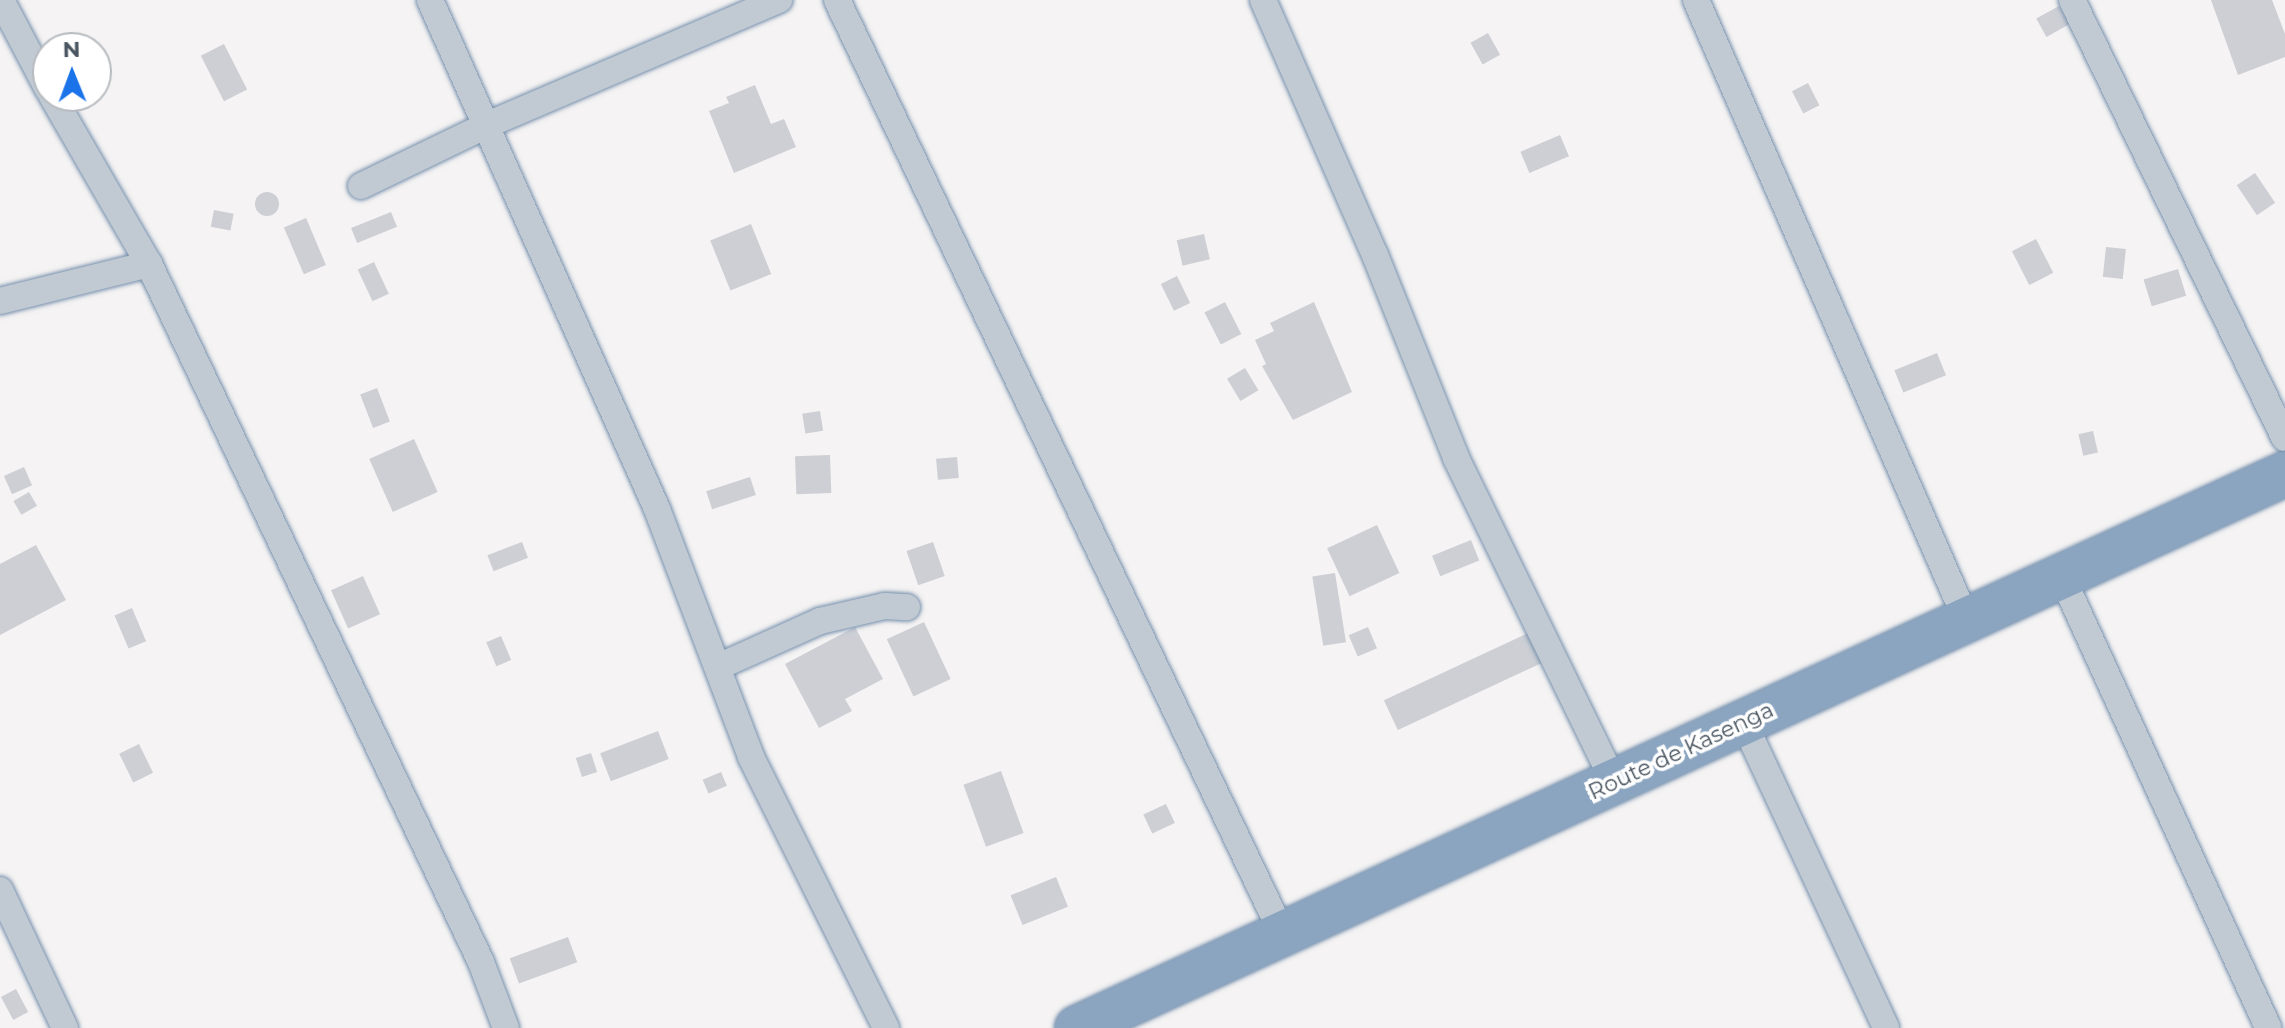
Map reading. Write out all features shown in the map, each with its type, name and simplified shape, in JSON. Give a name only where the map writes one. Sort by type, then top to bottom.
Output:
[{"type":"highway","name":"Route de Kasenga","points":[[1077,1028],[2285,474]]},
{"type":"street","points":[[1,0],[32,59]]},
{"type":"street","points":[[430,0],[657,509],[776,813],[886,1028]]},
{"type":"street","points":[[361,186],[487,125],[779,0]]},
{"type":"street","points":[[837,0],[1283,935]]},
{"type":"street","points":[[1263,0],[1375,255],[1456,458],[1614,782]]},
{"type":"street","points":[[1696,0],[1966,619]]},
{"type":"street","points":[[2072,0],[2285,438]]},
{"type":"street","points":[[61,112],[149,264],[474,948],[506,1028]]},
{"type":"street","points":[[0,301],[149,264]]},
{"type":"street","points":[[2061,575],[2268,1028]]},
{"type":"street","points":[[720,666],[820,621],[885,606],[907,607]]},
{"type":"street","points":[[1744,723],[1886,1028]]},
{"type":"street","points":[[2,900],[65,1028]]},
{"type":"building","points":[[2211,0],[2272,0],[2285,34],[2285,57],[2238,75]]},
{"type":"building","points":[[2059,6],[2069,24],[2046,37],[2036,19]]},
{"type":"building","points":[[1488,33],[1500,55],[1483,65],[1471,43]]},
{"type":"building","points":[[224,44],[247,89],[224,101],[201,56]]},
{"type":"building","points":[[1808,83],[1819,105],[1803,113],[1792,91]]},
{"type":"building","points":[[755,85],[771,124],[784,119],[796,147],[734,173],[709,111],[729,103],[726,97]]},
{"type":"building","points":[[1560,135],[1569,156],[1529,173],[1520,152]]},
{"type":"building","points":[[2255,173],[2275,203],[2257,215],[2237,185]]},
{"type":"building","points":[[267,192],[276,195],[279,204],[276,213],[267,216],[258,213],[255,204],[258,195]]},
{"type":"building","points":[[214,210],[234,214],[230,231],[211,227]]},
{"type":"building","points":[[391,212],[397,227],[357,243],[351,228]]},
{"type":"building","points":[[306,218],[326,265],[304,274],[284,227]]},
{"type":"building","points":[[751,224],[771,274],[730,291],[710,240]]},
{"type":"building","points":[[1204,234],[1210,259],[1183,266],[1177,240]]},
{"type":"building","points":[[2036,239],[2053,273],[2029,285],[2012,251]]},
{"type":"building","points":[[2106,247],[2126,249],[2123,279],[2103,277]]},
{"type":"building","points":[[374,262],[389,294],[372,301],[358,270]]},
{"type":"building","points":[[2178,269],[2186,296],[2152,306],[2144,280]]},
{"type":"building","points":[[1177,276],[1190,303],[1174,311],[1161,284]]},
{"type":"building","points":[[1225,302],[1241,334],[1221,345],[1205,312]]},
{"type":"building","points":[[1314,302],[1352,392],[1293,420],[1262,366],[1266,364],[1255,340],[1274,331],[1270,323]]},
{"type":"building","points":[[1937,353],[1946,375],[1903,392],[1894,370]]},
{"type":"building","points":[[1245,368],[1258,390],[1240,401],[1227,379]]},
{"type":"building","points":[[377,388],[390,422],[373,428],[360,394]]},
{"type":"building","points":[[820,411],[823,431],[805,434],[802,414]]},
{"type":"building","points":[[2093,431],[2098,452],[2083,456],[2078,434]]},
{"type":"building","points":[[414,439],[438,492],[393,512],[369,459]]},
{"type":"building","points":[[830,455],[831,493],[796,494],[795,456]]},
{"type":"building","points":[[957,457],[959,478],[938,480],[936,459]]},
{"type":"building","points":[[24,467],[32,485],[12,494],[4,476]]},
{"type":"building","points":[[750,477],[756,495],[712,509],[706,491]]},
{"type":"building","points":[[29,492],[37,506],[21,515],[13,501]]},
{"type":"building","points":[[1377,525],[1399,573],[1350,596],[1327,548]]},
{"type":"building","points":[[1471,540],[1479,560],[1440,576],[1432,556]]},
{"type":"building","points":[[522,542],[528,558],[494,571],[487,555]]},
{"type":"building","points":[[933,542],[945,576],[918,585],[907,551]]},
{"type":"building","points":[[36,545],[66,600],[0,635],[0,564]]},
{"type":"building","points":[[1335,573],[1346,642],[1323,646],[1312,577]]},
{"type":"building","points":[[363,576],[380,614],[348,629],[331,590]]},
{"type":"building","points":[[132,608],[146,641],[129,649],[115,615]]},
{"type":"building","points":[[924,622],[951,679],[913,696],[887,639]]},
{"type":"building","points":[[855,627],[883,679],[845,699],[852,711],[819,728],[785,664]]},
{"type":"building","points":[[1368,627],[1377,648],[1358,656],[1349,635]]},
{"type":"building","points":[[1528,633],[1542,663],[1398,730],[1384,700]]},
{"type":"building","points":[[501,636],[511,660],[496,666],[486,642]]},
{"type":"building","points":[[658,731],[669,759],[611,781],[600,753]]},
{"type":"building","points":[[139,744],[153,773],[133,782],[119,754]]},
{"type":"building","points":[[591,753],[597,772],[582,777],[576,758]]},
{"type":"building","points":[[1001,771],[1024,833],[986,847],[963,785]]},
{"type":"building","points":[[721,772],[727,786],[708,794],[703,780]]},
{"type":"building","points":[[1166,804],[1175,823],[1152,834],[1143,815]]},
{"type":"building","points":[[1056,877],[1068,907],[1023,925],[1011,895]]},
{"type":"building","points":[[568,937],[577,962],[519,984],[510,958]]},
{"type":"building","points":[[16,989],[28,1012],[13,1020],[1,997]]}]
